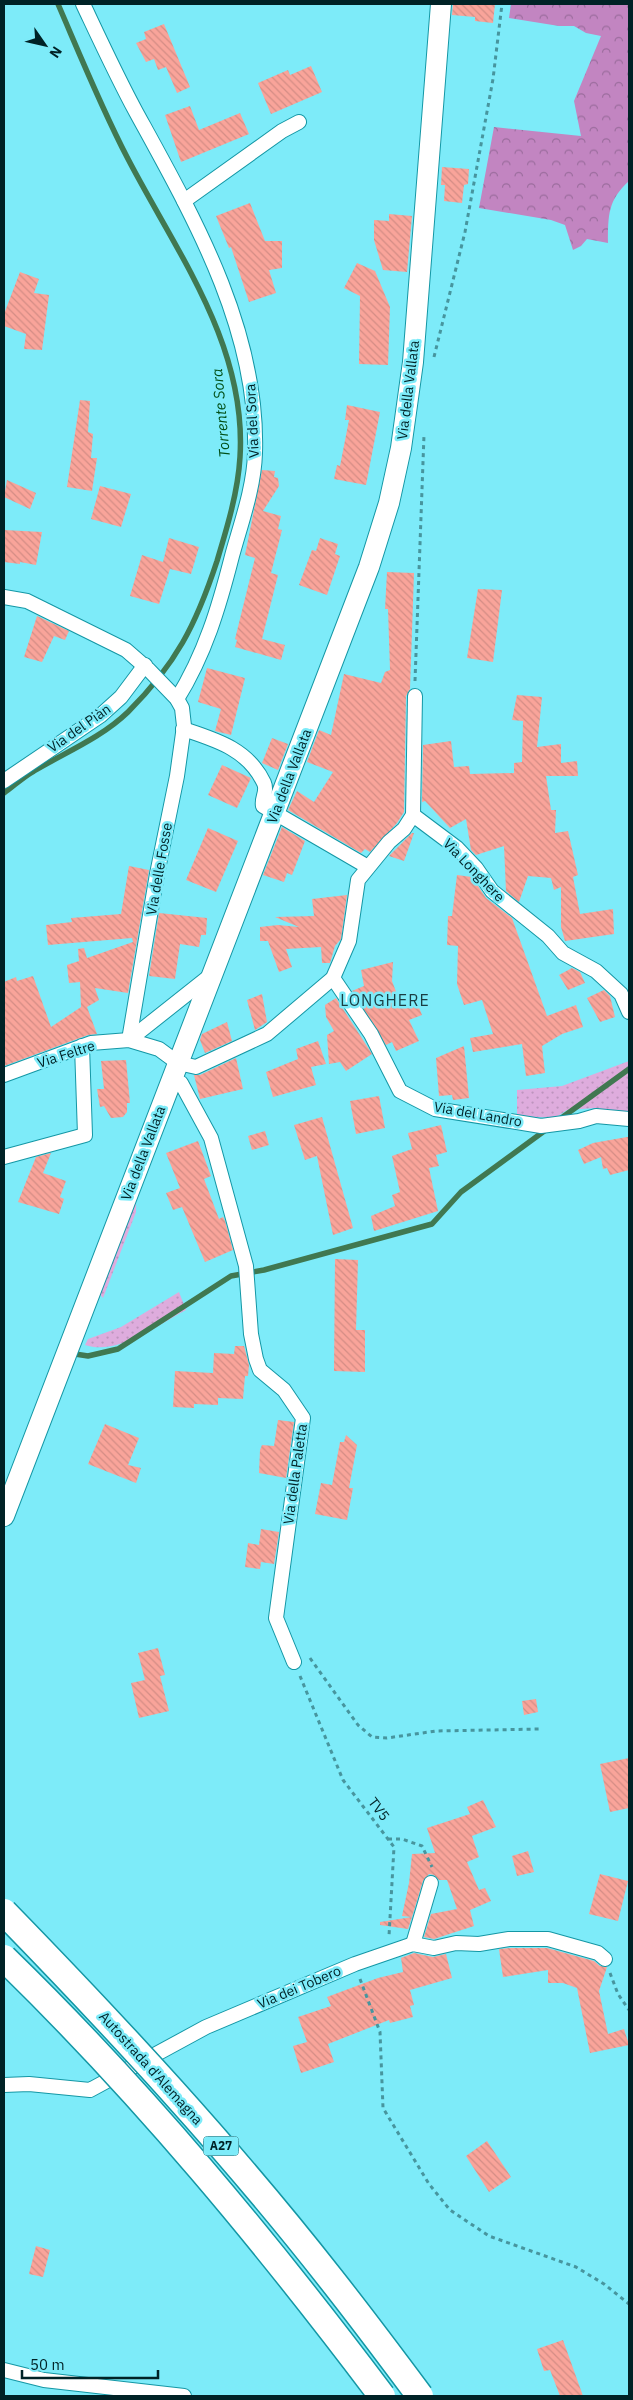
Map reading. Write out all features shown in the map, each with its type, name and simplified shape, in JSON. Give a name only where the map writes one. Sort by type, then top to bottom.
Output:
[{"type":"highway","name":"Autostrada d'Alemagna","points":[[4,1912],[93,2003],[220,2145],[330,2278],[420,2396]]},
{"type":"highway","name":"A27","points":[[4,1958],[70,2022],[195,2162],[306,2296],[382,2396]]},
{"type":"main road","name":"Via della Vallata","points":[[4,1516],[369,567],[389,503],[401,448],[413,362],[441,4]]},
{"type":"street","name":"Via del Sora","points":[[83,4],[135,111],[171,174],[208,252],[238,331],[252,390],[255,453],[250,487],[215,619],[197,666],[178,700]]},
{"type":"street","points":[[184,201],[282,131],[299,122]]},
{"type":"street","points":[[4,597],[27,600],[126,650],[147,667],[178,700]]},
{"type":"street","name":"Via del Piàn","points":[[4,781],[100,716],[121,697],[147,667]]},
{"type":"street","points":[[175,1071],[196,1067],[267,1034],[333,978],[349,941],[358,880],[404,829],[413,815],[414,696]]},
{"type":"street","name":"Via delle Fosse","points":[[130,1040],[184,729],[184,716],[178,700]]},
{"type":"street","points":[[184,729],[226,744],[240,752],[252,764],[264,784],[263,806],[368,867]]},
{"type":"street","name":"Via Longhere","points":[[413,815],[456,848],[476,868],[492,890],[548,936],[563,953],[596,971],[621,994],[629,1012]]},
{"type":"street","points":[[130,1040],[212,974]]},
{"type":"street","name":"Via del Landro","points":[[333,978],[371,1034],[400,1091],[435,1109],[541,1126],[579,1121],[596,1116],[629,1119]]},
{"type":"street","name":"Via Feltre","points":[[4,1075],[82,1046],[130,1040],[159,1049],[175,1071]]},
{"type":"street","points":[[4,1157],[85,1135],[82,1046]]},
{"type":"street","name":"Via della Paletta","points":[[175,1071],[211,1138],[246,1266],[250,1334],[260,1370],[284,1390],[303,1418],[276,1618],[294,1662]]},
{"type":"street","points":[[413,1944],[430,1883]]},
{"type":"street","name":"Via dei Tobero","points":[[4,2085],[29,2084],[90,2090],[206,2027],[354,1964],[413,1944],[434,1948],[456,1942],[479,1944],[509,1939],[548,1939],[598,1953],[605,1958]]},
{"type":"street","points":[[4,2370],[44,2380],[184,2396]]},
{"type":"path","points":[[432,366],[465,232],[493,79],[502,4]]},
{"type":"path","points":[[414,696],[424,432]]},
{"type":"path","points":[[309,1656],[358,1724],[372,1737],[387,1738],[436,1731],[541,1729]]},
{"type":"path","name":"TV5","points":[[294,1662],[343,1780],[394,1847],[389,1939]]},
{"type":"path","points":[[388,1839],[402,1838],[422,1846],[430,1860],[434,1874],[430,1883]]},
{"type":"path","points":[[605,1958],[612,1981],[629,2010]]},
{"type":"path","points":[[354,1964],[380,2032],[383,2108],[429,2184],[450,2210],[489,2236],[576,2267],[604,2284],[629,2304]]},
{"type":"shaded area","points":[[629,1061],[629,1115],[596,1108],[567,1110],[555,1118],[517,1116],[517,1090],[562,1086]]},
{"type":"shaded area","points":[[136,1195],[136,1212],[103,1298],[99,1293]]},
{"type":"shaded area","points":[[179,1292],[186,1310],[150,1331],[124,1343],[111,1346],[85,1345],[88,1339],[121,1327]]},
{"type":"green space","points":[[511,4],[629,4],[629,181],[613,202],[608,224],[608,243],[587,239],[581,246],[573,250],[565,225],[551,220],[479,208],[494,127],[581,136],[574,101],[601,36],[586,33],[574,26],[559,26],[509,18]]},
{"type":"building","points":[[453,4],[495,4],[493,23],[475,21],[475,17],[452,15]]},
{"type":"building","points":[[164,24],[190,87],[177,93],[166,67],[158,70],[154,59],[146,62],[136,43],[146,39],[144,32]]},
{"type":"building","points":[[311,66],[322,92],[271,114],[258,83],[288,70],[290,75]]},
{"type":"building","points":[[190,106],[199,130],[240,113],[249,134],[181,162],[165,115]]},
{"type":"building","points":[[442,167],[469,169],[468,184],[464,185],[462,203],[444,201],[445,185],[441,185]]},
{"type":"building","points":[[250,203],[265,241],[282,241],[282,268],[269,270],[276,293],[249,302],[231,247],[229,248],[216,216]]},
{"type":"building","points":[[389,214],[412,216],[407,272],[383,270],[374,240],[374,220],[389,221]]},
{"type":"building","points":[[357,263],[375,271],[390,307],[388,365],[359,364],[360,296],[344,288]]},
{"type":"building","points":[[20,272],[39,279],[34,293],[49,295],[42,350],[24,349],[26,334],[4,326],[4,314]]},
{"type":"building","points":[[80,400],[90,401],[88,432],[93,434],[91,458],[97,458],[92,491],[67,487]]},
{"type":"building","points":[[347,405],[380,412],[366,485],[334,479],[337,465],[340,466],[349,420],[345,420]]},
{"type":"building","points":[[262,470],[275,471],[274,477],[278,478],[279,486],[263,511],[281,516],[278,529],[282,530],[271,573],[278,575],[262,639],[285,645],[281,660],[235,647],[237,640],[235,639],[255,558],[245,555]]},
{"type":"building","points":[[7,480],[36,493],[30,509],[4,497]]},
{"type":"building","points":[[100,486],[131,494],[121,527],[91,519]]},
{"type":"building","points":[[4,530],[42,532],[36,565],[4,562]]},
{"type":"building","points":[[169,538],[199,547],[191,574],[170,569],[159,604],[130,596],[142,555],[163,562]]},
{"type":"building","points":[[320,538],[338,544],[335,554],[340,556],[327,595],[299,585],[312,550],[316,551]]},
{"type":"building","points":[[387,572],[414,573],[410,689],[406,696],[404,812],[397,823],[370,852],[365,849],[361,853],[288,810],[297,791],[314,802],[333,772],[307,762],[319,730],[331,735],[344,674],[381,683],[385,672],[390,670],[388,609],[385,609]]},
{"type":"building","points":[[478,589],[502,590],[493,662],[467,658]]},
{"type":"building","points":[[37,616],[69,631],[65,640],[54,636],[42,662],[24,657]]},
{"type":"building","points":[[207,668],[245,678],[231,735],[215,731],[221,709],[198,702]]},
{"type":"building","points":[[517,695],[542,697],[537,747],[561,744],[561,763],[577,761],[578,776],[546,776],[551,810],[556,810],[555,833],[568,831],[578,875],[573,877],[580,914],[613,909],[614,934],[565,941],[561,927],[561,887],[554,890],[551,878],[528,876],[519,902],[506,891],[504,846],[476,855],[471,850],[466,819],[450,828],[425,801],[422,802],[423,745],[451,741],[454,767],[469,766],[470,774],[514,773],[514,763],[522,762],[523,721],[512,720]]},
{"type":"building","points":[[272,738],[288,744],[278,770],[262,763]]},
{"type":"building","points":[[222,765],[251,778],[237,808],[208,795]]},
{"type":"building","points":[[282,827],[305,841],[292,875],[287,873],[284,882],[263,875]]},
{"type":"building","points":[[208,828],[238,841],[216,892],[186,880]]},
{"type":"building","points":[[414,833],[404,861],[389,856]]},
{"type":"building","points":[[129,866],[149,870],[128,993],[95,988],[99,1000],[87,1007],[97,1034],[88,1035],[4,1066],[4,982],[16,977],[17,981],[33,976],[51,1027],[81,1007],[80,982],[69,983],[67,965],[79,961],[78,949],[84,948],[87,958],[133,942],[132,938],[48,945],[46,925],[72,922],[71,918],[121,914]]},
{"type":"building","points":[[457,875],[472,877],[486,898],[512,918],[547,1016],[576,1005],[583,1027],[562,1034],[542,1046],[545,1073],[526,1076],[522,1044],[473,1052],[470,1038],[493,1034],[482,1000],[464,1005],[457,984],[458,946],[447,945],[448,916],[452,916]]},
{"type":"building","points":[[347,895],[341,939],[335,946],[330,963],[322,963],[321,947],[286,949],[292,967],[279,972],[268,941],[260,941],[260,927],[278,925],[299,927],[275,917],[314,916],[312,899]]},
{"type":"building","points":[[159,913],[207,918],[206,935],[201,935],[199,947],[180,944],[175,979],[149,976]]},
{"type":"building","points":[[393,962],[392,981],[401,1005],[415,998],[422,1015],[409,1020],[419,1041],[396,1051],[392,1042],[386,1045],[352,991],[364,986],[361,970]]},
{"type":"building","points":[[572,968],[580,972],[585,983],[568,990],[559,975]]},
{"type":"building","points":[[604,990],[610,996],[615,1017],[600,1022],[587,998]]},
{"type":"building","points":[[262,994],[267,1022],[255,1030],[247,1000]]},
{"type":"building","points":[[336,998],[372,1054],[346,1071],[340,1062],[329,1064],[327,1035],[334,1031],[326,1017],[325,1005]]},
{"type":"building","points":[[227,1022],[232,1041],[205,1053],[200,1040],[202,1034]]},
{"type":"building","points":[[318,1041],[326,1064],[311,1067],[316,1085],[273,1097],[266,1072],[298,1059],[296,1049]]},
{"type":"building","points":[[464,1046],[469,1098],[453,1100],[452,1095],[439,1096],[436,1058]]},
{"type":"building","points":[[236,1058],[243,1089],[200,1099],[194,1075],[200,1075]]},
{"type":"building","points":[[126,1060],[130,1103],[127,1103],[127,1112],[123,1117],[111,1118],[104,1106],[100,1107],[97,1089],[104,1089],[101,1061]]},
{"type":"building","points":[[379,1096],[385,1128],[356,1134],[350,1101]]},
{"type":"building","points":[[322,1117],[353,1228],[333,1235],[317,1156],[305,1160],[294,1125]]},
{"type":"building","points":[[441,1125],[447,1152],[436,1155],[439,1166],[429,1168],[438,1211],[374,1231],[371,1216],[395,1206],[392,1195],[400,1192],[392,1156],[412,1149],[408,1133]]},
{"type":"building","points":[[265,1131],[269,1145],[252,1150],[248,1136]]},
{"type":"building","points":[[629,1137],[629,1170],[610,1175],[607,1168],[603,1169],[601,1157],[584,1164],[578,1150],[593,1143]]},
{"type":"building","points":[[198,1141],[211,1176],[204,1179],[219,1219],[223,1217],[225,1221],[233,1250],[205,1262],[182,1207],[173,1210],[166,1193],[180,1188],[166,1153]]},
{"type":"building","points":[[51,1153],[43,1173],[66,1181],[60,1197],[64,1199],[59,1214],[18,1202],[36,1157]]},
{"type":"building","points":[[335,1259],[358,1260],[356,1330],[365,1330],[365,1372],[334,1371]]},
{"type":"building","points":[[235,1346],[244,1346],[249,1365],[248,1376],[245,1376],[243,1399],[218,1398],[218,1405],[194,1404],[194,1408],[173,1407],[175,1371],[213,1373],[214,1353],[234,1354]]},
{"type":"building","points":[[278,1420],[294,1422],[286,1478],[259,1473],[260,1450],[262,1445],[274,1446]]},
{"type":"building","points":[[105,1424],[139,1438],[128,1465],[141,1468],[136,1483],[88,1464]]},
{"type":"building","points":[[346,1435],[357,1445],[349,1488],[353,1488],[347,1520],[315,1514],[321,1483],[332,1485],[340,1442],[344,1442]]},
{"type":"building","points":[[261,1529],[279,1532],[274,1564],[261,1562],[260,1569],[245,1567],[248,1543],[259,1545]]},
{"type":"building","points":[[158,1648],[165,1675],[160,1676],[169,1711],[139,1718],[131,1683],[145,1680],[138,1653]]},
{"type":"building","points":[[536,1699],[538,1712],[524,1715],[522,1701]]},
{"type":"building","points":[[629,1758],[629,1808],[610,1812],[600,1764]]},
{"type":"building","points":[[483,1800],[496,1827],[472,1836],[479,1857],[467,1862],[479,1890],[485,1888],[491,1901],[470,1910],[474,1926],[434,1939],[424,1937],[431,1914],[457,1909],[447,1880],[439,1880],[434,1875],[429,1874],[423,1881],[412,1917],[402,1916],[409,1883],[412,1854],[435,1853],[427,1828],[470,1814],[467,1807]]},
{"type":"building","points":[[528,1851],[534,1872],[517,1876],[512,1856]]},
{"type":"building","points":[[600,1874],[628,1881],[618,1921],[589,1914]]},
{"type":"building","points":[[412,1917],[408,1929],[380,1925],[380,1922]]},
{"type":"building","points":[[547,1948],[594,1961],[600,1966],[607,1967],[599,1991],[608,2034],[624,2029],[629,2045],[590,2053],[577,1988],[563,1983],[548,1983],[548,1970],[503,1977],[499,1949]]},
{"type":"building","points":[[414,1953],[433,1957],[446,1954],[452,1978],[410,1990],[414,2005],[410,2006],[413,2017],[390,2023],[389,2020],[328,2044],[334,2062],[301,2073],[293,2046],[307,2042],[298,2017],[331,2006],[327,1997],[378,1978],[403,1972],[401,1958]]},
{"type":"building","points":[[487,2141],[511,2177],[489,2192],[466,2156]]},
{"type":"building","points":[[36,2246],[50,2250],[43,2277],[29,2274]]},
{"type":"building","points":[[563,2340],[583,2396],[560,2396],[550,2370],[544,2371],[537,2349]]},
{"type":"waterway","name":"Torrente Sora","points":[[4,793],[30,773],[95,737],[118,721],[145,694],[172,660],[201,605],[217,561],[234,497],[240,457],[239,416],[232,376],[220,337],[186,264],[117,138],[58,4]]},
{"type":"waterway","points":[[560,1119],[629,1069]]},
{"type":"waterway","points":[[75,1354],[88,1356],[118,1349],[231,1276],[264,1270],[432,1224],[461,1192],[547,1129]]},
{"type":"district","name":"LONGHERE","points":[[385,1000]]}]
